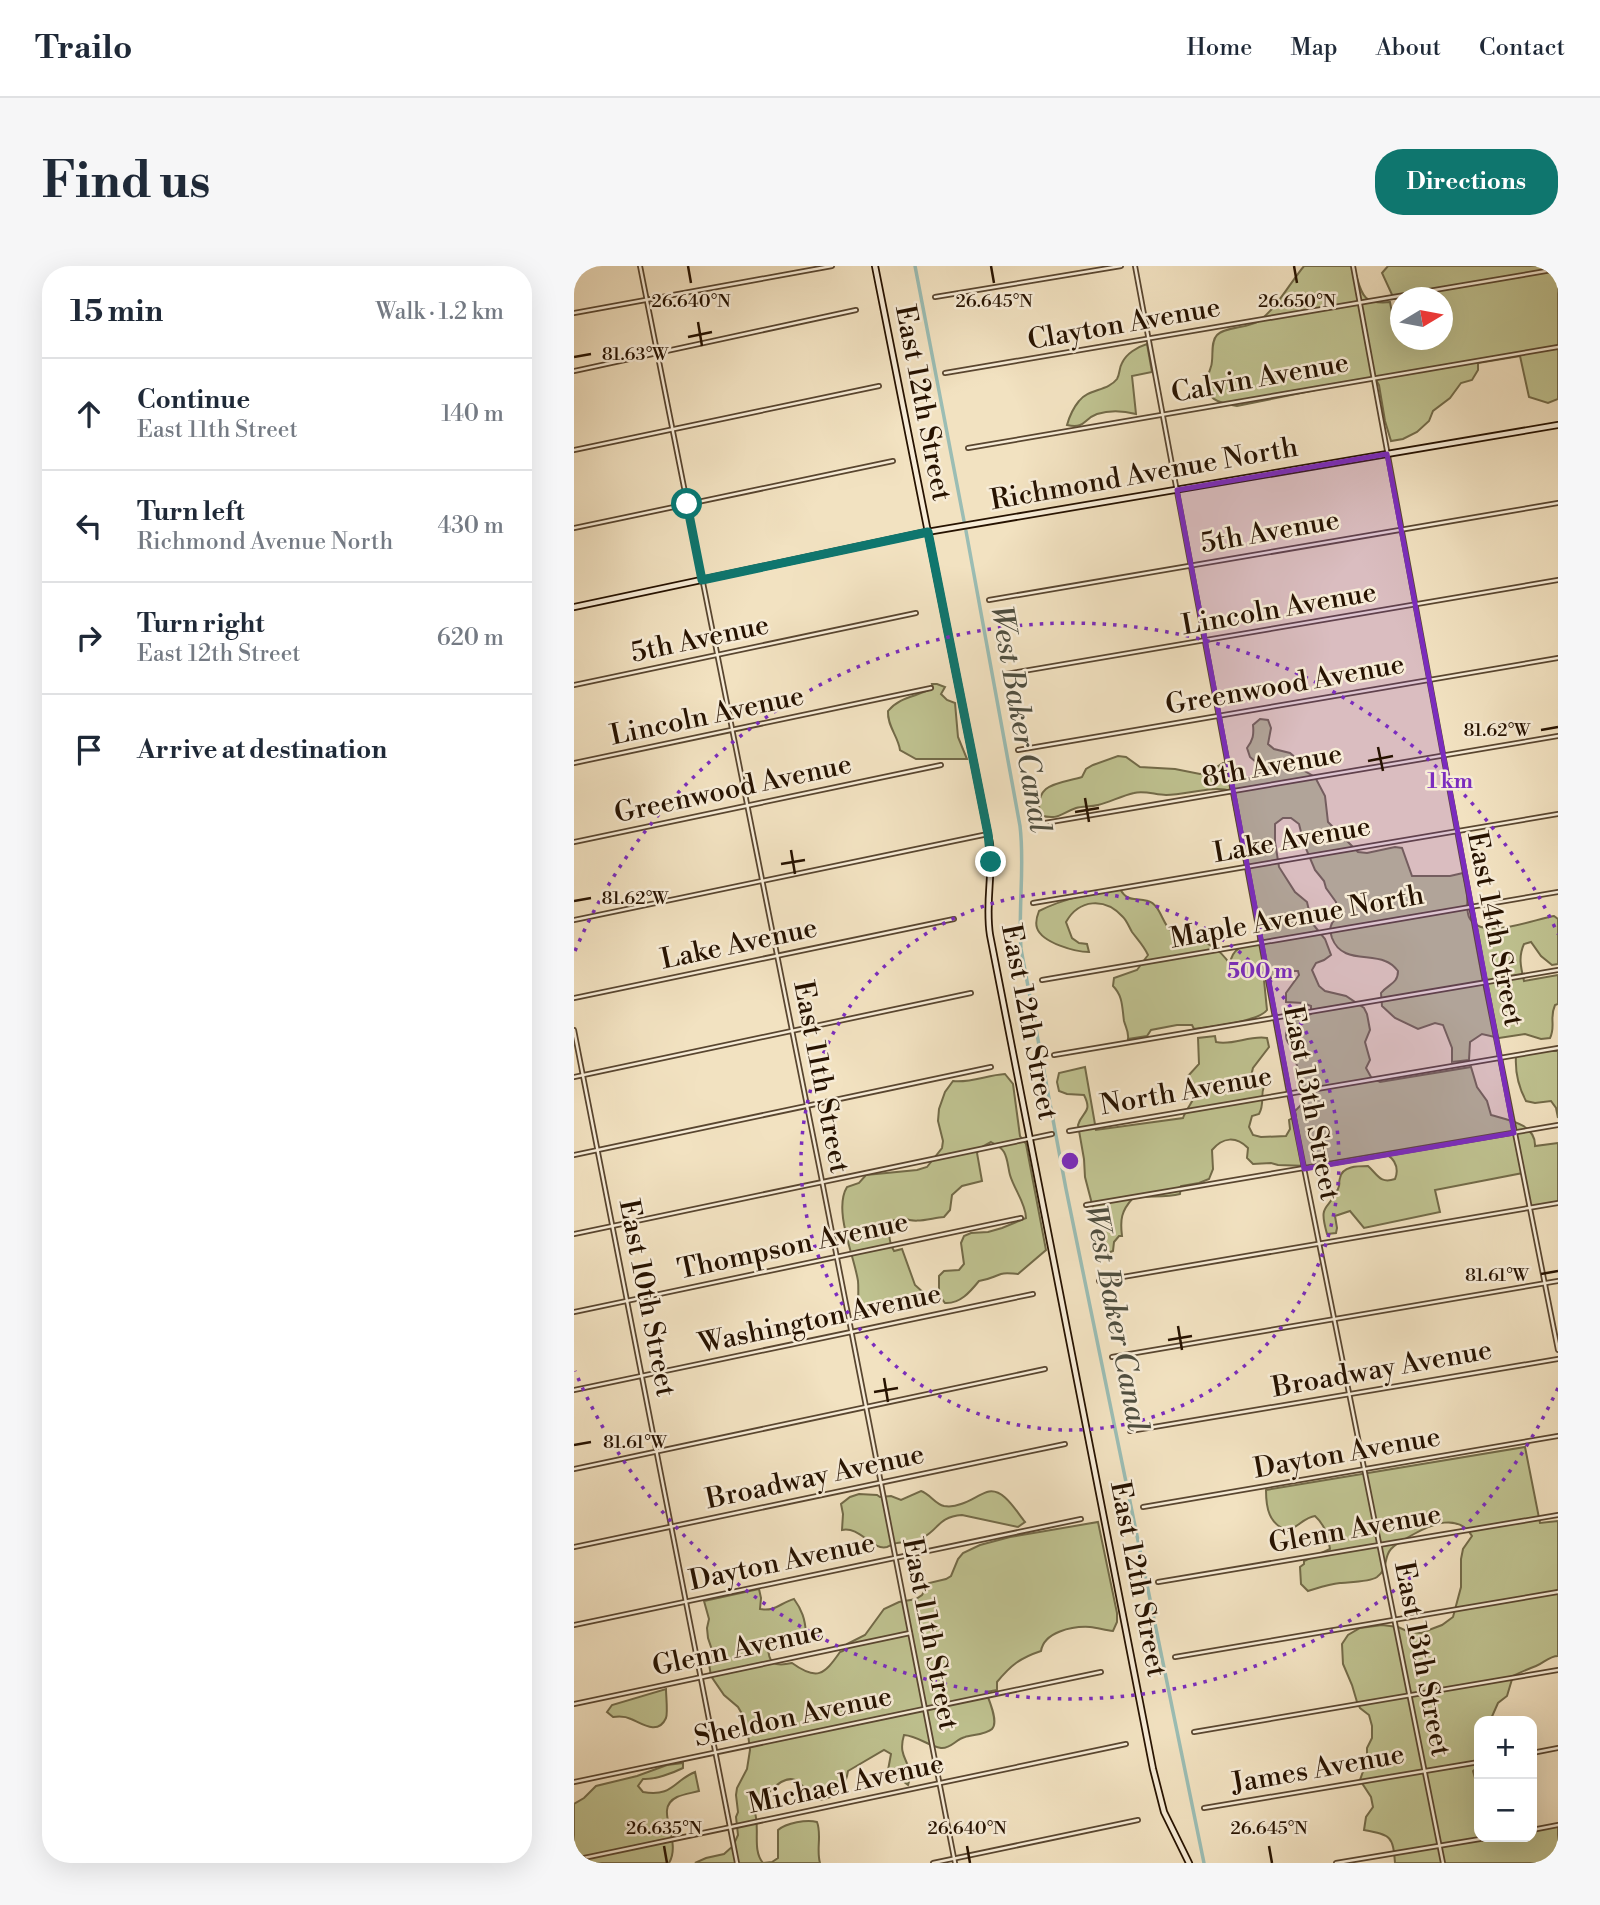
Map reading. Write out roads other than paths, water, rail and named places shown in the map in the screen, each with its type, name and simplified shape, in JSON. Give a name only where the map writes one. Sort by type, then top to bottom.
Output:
[{"type":"street","name":"East 11th Street","points":[[640,266],[954,1861]]},
{"type":"street","points":[[574,313],[832,266]]},
{"type":"street","name":"East 12th Street","points":[[874,266],[988,834],[991,862],[988,919],[1157,1787],[1164,1812],[1188,1863]]},
{"type":"street","points":[[935,298],[1121,266]]},
{"type":"street","name":"East 13th Street","points":[[1135,266],[1289,1093],[1443,1863]]},
{"type":"street","name":"East 14th Street","points":[[1353,266],[1485,982],[1558,1350]]},
{"type":"street","name":"Clayton Avenue","points":[[945,373],[1558,269]]},
{"type":"street","points":[[574,372],[856,310]]},
{"type":"street","name":"Calvin Avenue","points":[[968,448],[1558,347]]},
{"type":"street","points":[[574,450],[878,386]]},
{"type":"street","name":"Richmond Avenue North","points":[[574,607],[928,532],[1558,425]]},
{"type":"street","points":[[574,528],[893,461]]},
{"type":"street","name":"5th Avenue","points":[[989,600],[1558,503]]},
{"type":"street","name":"Lincoln Avenue","points":[[1006,674],[1558,580]]},
{"type":"street","name":"5th Avenue","points":[[574,685],[916,613]]},
{"type":"street","name":"Greenwood Avenue","points":[[1018,750],[1558,658]]},
{"type":"street","name":"Lincoln Avenue","points":[[574,763],[931,688]]},
{"type":"street","name":"8th Avenue","points":[[1033,825],[1558,736]]},
{"type":"street","name":"Greenwood Avenue","points":[[574,842],[941,765]]},
{"type":"street","name":"Lake Avenue","points":[[1033,903],[1558,814]]},
{"type":"street","points":[[574,920],[988,834]]},
{"type":"street","name":"Maple Avenue North","points":[[1042,980],[1558,892]]},
{"type":"street","name":"Lake Avenue","points":[[574,998],[954,919]]},
{"type":"street","points":[[1054,1055],[1558,970]]},
{"type":"street","points":[[574,1077],[971,993]]},
{"type":"street","name":"East 10th Street","points":[[574,1030],[737,1863]]},
{"type":"street","name":"North Avenue","points":[[1069,1131],[1558,1048]]},
{"type":"street","points":[[574,1155],[991,1067]]},
{"type":"street","points":[[1086,1205],[1558,1125]]},
{"type":"street","points":[[574,1234],[1052,1134]]},
{"type":"street","points":[[1100,1281],[1558,1203]]},
{"type":"street","name":"Thompson Avenue","points":[[574,1312],[1021,1218]]},
{"type":"street","points":[[1112,1357],[1558,1281]]},
{"type":"street","name":"Washington Avenue","points":[[574,1390],[1032,1294]]},
{"type":"street","name":"Broadway Avenue","points":[[1130,1432],[1558,1359]]},
{"type":"street","points":[[574,1469],[1045,1369]]},
{"type":"street","name":"Dayton Avenue","points":[[1143,1507],[1558,1436]]},
{"type":"street","name":"Broadway Avenue","points":[[574,1547],[1065,1444]]},
{"type":"street","name":"Glenn Avenue","points":[[1158,1582],[1558,1515]]},
{"type":"street","name":"Dayton Avenue","points":[[574,1625],[1081,1519]]},
{"type":"street","points":[[1175,1657],[1558,1592]]},
{"type":"street","name":"Glenn Avenue","points":[[574,1704],[910,1633]]},
{"type":"street","points":[[1194,1731],[1558,1670]]},
{"type":"street","name":"Sheldon Avenue","points":[[574,1782],[1101,1672]]},
{"type":"street","name":"Michael Avenue","points":[[574,1860],[1126,1744]]},
{"type":"street","points":[[1537,1752],[1558,1748]]},
{"type":"street","name":"James Avenue","points":[[1204,1808],[1474,1763]]},
{"type":"street","points":[[933,1863],[954,1861],[1138,1820]]},
{"type":"street","points":[[1537,1829],[1558,1825]]},
{"type":"street","points":[[1336,1863],[1474,1840]]},
{"type":"waterway","name":"West Baker Canal","points":[[915,266],[964,521]]},
{"type":"waterway","name":"West Baker Canal","points":[[966,531],[1020,826],[1021,949],[1066,1189],[1204,1863]]}]
